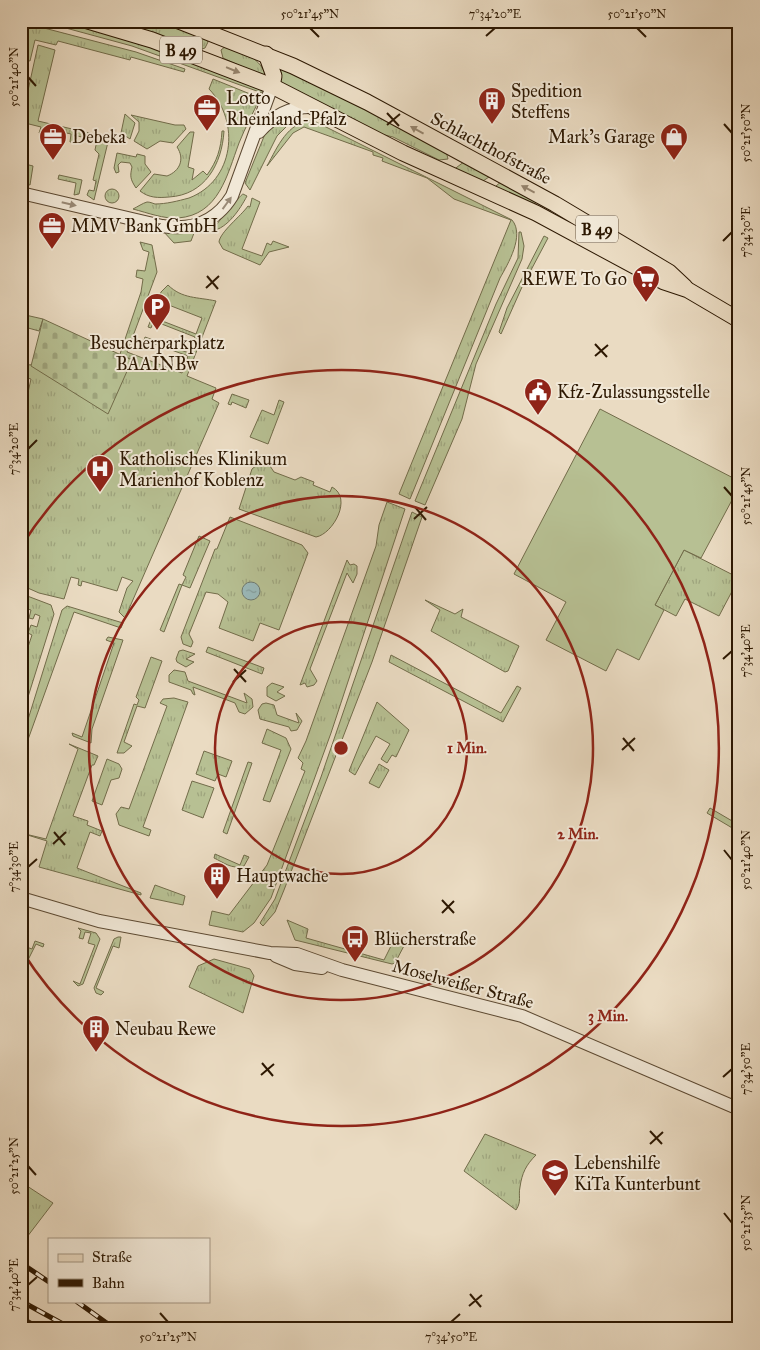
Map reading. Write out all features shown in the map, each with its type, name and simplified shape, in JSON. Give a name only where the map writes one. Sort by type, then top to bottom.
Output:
[{"type":"main road","name":"Schlachthofstraße","points":[[88,21],[152,40],[209,60],[272,86],[436,168],[530,209],[664,282],[688,290],[739,320]]},
{"type":"main road","name":"Schlachthofstraße","points":[[179,21],[266,54],[367,102],[555,204],[673,275],[688,290]]},
{"type":"main road","name":"B 49","points":[[209,60],[219,35]]},
{"type":"main road","points":[[266,54],[274,76],[272,86]]},
{"type":"main road","points":[[436,168],[447,168],[460,153]]},
{"type":"street","points":[[21,193],[162,226],[181,228],[195,226],[214,216],[227,204],[255,136],[272,86]]},
{"type":"street","points":[[255,136],[274,118],[293,110],[314,107]]},
{"type":"street","name":"Moselweißer Straße","points":[[21,898],[99,921],[270,953],[297,954],[342,970],[522,1016],[739,1109]]},
{"type":"green space","points":[[40,21],[96,28],[154,45],[266,88],[265,94],[132,46]]},
{"type":"green space","points":[[110,21],[148,21],[178,25],[202,34],[208,42],[205,48],[199,50]]},
{"type":"green space","points":[[21,22],[136,52],[185,69],[184,72],[131,57],[130,60],[58,41],[56,45],[35,40],[30,61],[21,59]]},
{"type":"green space","points":[[38,45],[55,50],[38,121],[102,136],[108,142],[94,200],[87,195],[89,190],[94,191],[96,181],[93,180],[99,154],[95,150],[97,140],[77,136],[75,143],[70,142],[71,134],[45,128],[43,134],[39,133],[41,127],[21,122],[21,94],[27,95]]},
{"type":"green space","points":[[226,46],[256,60],[267,78],[223,58],[221,50]]},
{"type":"green space","points":[[279,67],[330,89],[446,151],[448,159],[439,160],[393,137],[373,132],[279,84]]},
{"type":"green space","points":[[213,79],[260,98],[241,137],[219,191],[203,210],[178,218],[167,218],[133,209],[147,202],[155,204],[189,198],[204,190],[216,178],[224,165],[228,150],[229,134],[226,118],[219,102],[209,89]]},
{"type":"green space","points":[[125,114],[135,123],[130,139],[121,133]]},
{"type":"green space","points":[[131,115],[175,125],[184,125],[186,129],[173,143],[160,141],[147,149],[134,141],[139,131],[139,122]]},
{"type":"green space","points":[[285,117],[289,124],[277,136],[250,190],[245,183],[265,134]]},
{"type":"green space","points":[[312,120],[512,220],[516,226],[517,233],[514,249],[500,278],[410,499],[399,494],[511,220],[454,199],[427,178],[382,161],[383,158],[373,155],[373,152],[304,127],[293,133],[267,166],[284,137],[296,126]]},
{"type":"green space","points":[[222,131],[224,131],[220,155],[209,176],[202,184],[182,195],[169,197],[154,197],[140,191],[154,174],[167,176],[178,168],[181,156],[177,147],[190,132],[194,132],[188,167],[194,169],[192,180],[203,171],[207,175],[218,154]]},
{"type":"green space","points":[[117,153],[136,157],[137,154],[145,156],[145,164],[151,172],[136,188],[131,178],[132,167],[130,163],[121,162],[118,165],[119,172],[116,173],[114,168]]},
{"type":"green space","points":[[465,161],[492,175],[480,183],[452,171]]},
{"type":"green space","points":[[21,163],[33,166],[30,185],[21,183]]},
{"type":"green space","points":[[59,175],[82,180],[79,194],[74,195],[76,183],[58,179]]},
{"type":"green space","points":[[502,181],[537,199],[534,206],[497,190],[496,186]]},
{"type":"green space","points":[[109,189],[115,189],[119,196],[115,203],[109,203],[105,199],[105,193]]},
{"type":"green space","points":[[243,194],[247,196],[233,217],[223,226],[212,231],[237,199]]},
{"type":"green space","points":[[252,198],[260,202],[242,249],[262,256],[267,243],[271,245],[273,241],[289,247],[269,252],[260,265],[223,249],[219,242],[227,229],[248,206],[250,207]]},
{"type":"green space","points":[[163,231],[194,233],[191,241],[174,243]]},
{"type":"green space","points":[[519,232],[521,232],[524,246],[522,259],[476,364],[462,419],[425,505],[415,501],[496,304],[518,258]]},
{"type":"green space","points":[[544,236],[548,238],[522,287],[501,334],[499,332],[507,308]]},
{"type":"green space","name":"Katholisches Klinikum Marienhof Koblenz","points":[[140,242],[152,245],[157,272],[127,352],[182,373],[188,356],[147,341],[144,347],[142,346],[145,337],[189,353],[195,337],[154,321],[151,328],[148,327],[152,317],[196,334],[202,318],[161,302],[158,309],[156,308],[161,292],[168,285],[173,290],[190,297],[216,301],[187,376],[216,388],[212,399],[219,403],[125,618],[119,612],[127,588],[133,581],[122,577],[117,591],[82,581],[81,586],[78,585],[79,579],[71,577],[64,599],[39,593],[21,585],[21,396],[27,397],[31,379],[24,377],[26,365],[132,360],[120,354],[141,292],[143,279],[136,277],[137,270],[145,271],[149,252],[143,250]]},
{"type":"green space","points":[[21,314],[43,319],[39,331],[21,326]]},
{"type":"green space","points":[[43,319],[132,360],[108,414],[31,366]]},
{"type":"green space","points":[[232,394],[249,400],[246,408],[232,402],[231,405],[228,404]]},
{"type":"green space","points":[[279,400],[284,402],[268,444],[250,437],[262,410],[274,415]]},
{"type":"green space","points":[[600,409],[739,481],[739,487],[701,558],[684,550],[655,605],[664,610],[639,660],[617,649],[606,671],[546,640],[566,602],[514,574]]},
{"type":"green space","points":[[257,465],[270,466],[274,472],[295,480],[301,477],[314,482],[313,485],[330,492],[332,487],[338,492],[341,499],[341,507],[334,523],[329,529],[316,537],[239,509],[252,469]]},
{"type":"green space","points":[[387,502],[405,509],[331,733],[271,898],[254,923],[243,932],[209,925],[212,911],[229,915],[267,865],[305,771],[301,769],[303,763],[298,758],[306,741],[376,546],[379,525]]},
{"type":"green space","points":[[412,512],[422,517],[372,662],[275,912],[263,926],[260,923],[275,899],[321,777]]},
{"type":"green space","points":[[230,517],[302,545],[308,553],[279,630],[260,623],[253,641],[219,628],[228,602],[218,594],[206,592],[189,634],[193,642],[191,647],[183,644],[181,637],[215,549],[217,549]]},
{"type":"green space","points":[[199,536],[210,541],[190,588],[182,585],[186,577],[183,575]]},
{"type":"green space","points":[[684,550],[739,578],[719,616],[685,599],[676,616],[655,605]]},
{"type":"green space","points":[[347,560],[350,565],[354,564],[357,566],[357,574],[353,583],[347,573],[310,669],[317,681],[314,685],[307,687],[305,683],[300,685]]},
{"type":"green space","points":[[179,584],[182,585],[164,632],[160,630]]},
{"type":"green space","points":[[22,594],[51,605],[54,614],[22,716],[21,668],[32,635],[28,633],[31,625],[37,627],[40,616],[35,614],[33,619],[29,618],[31,610],[21,607]]},
{"type":"green space","points":[[425,600],[455,614],[463,609],[461,617],[519,646],[508,671],[505,672],[431,631],[440,610]]},
{"type":"green space","points":[[67,606],[123,623],[121,628],[74,612],[21,759],[21,742],[62,610]]},
{"type":"green space","points":[[108,637],[123,640],[92,729],[91,743],[73,736],[72,733],[82,737],[114,643],[106,640]]},
{"type":"green space","points":[[208,647],[264,668],[262,674],[206,652]]},
{"type":"green space","points":[[183,650],[195,654],[186,659],[194,662],[186,667],[177,662],[176,659],[179,651]]},
{"type":"green space","points":[[391,655],[501,713],[517,686],[521,688],[503,722],[389,662]]},
{"type":"green space","points":[[151,657],[162,661],[145,708],[137,706],[124,742],[132,746],[124,753],[117,753],[134,704],[137,705],[139,700],[136,697]]},
{"type":"green space","points":[[174,670],[185,672],[188,681],[247,703],[244,693],[252,699],[253,707],[245,714],[239,712],[235,703],[193,687],[195,695],[191,690],[169,682],[169,675]]},
{"type":"green space","points":[[272,683],[284,687],[277,692],[285,696],[276,701],[267,696],[267,687]]},
{"type":"green space","points":[[174,698],[188,702],[143,827],[151,830],[149,836],[119,825],[116,814],[121,807],[129,809],[167,706],[160,703],[163,699]]},
{"type":"green space","points":[[377,702],[409,730],[396,757],[392,755],[387,763],[381,759],[390,744],[376,736],[355,775],[349,771]]},
{"type":"green space","points":[[262,704],[274,705],[277,715],[299,723],[296,713],[302,721],[297,730],[291,731],[289,727],[260,719],[258,710]]},
{"type":"green space","points":[[267,729],[286,738],[291,749],[270,802],[263,800],[281,750],[262,743]]},
{"type":"green space","points":[[69,744],[98,756],[94,765],[92,765],[73,816],[88,821],[87,825],[102,831],[100,836],[90,832],[77,868],[141,893],[141,895],[39,867],[47,841],[21,833],[46,839],[78,749]]},
{"type":"green space","points":[[204,751],[232,761],[226,777],[218,774],[215,781],[196,774]]},
{"type":"green space","points":[[107,759],[119,764],[122,769],[119,778],[111,780],[102,805],[92,801]]},
{"type":"green space","points":[[248,762],[252,763],[227,834],[223,832]]},
{"type":"green space","points":[[379,764],[389,770],[379,788],[369,783]]},
{"type":"green space","points":[[192,781],[214,788],[203,818],[182,810]]},
{"type":"green space","points":[[710,808],[739,825],[739,832],[707,813]]},
{"type":"green space","points":[[215,854],[240,865],[244,855],[249,857],[244,866],[236,867],[214,858]]},
{"type":"green space","points":[[155,885],[185,896],[183,905],[150,898]]},
{"type":"green space","points":[[287,920],[308,929],[306,938],[384,960],[396,936],[406,942],[395,963],[392,964],[295,940]]},
{"type":"green space","points":[[78,928],[96,933],[100,939],[83,984],[78,986],[73,981],[80,984],[95,945],[88,943],[91,933],[85,932],[83,939],[79,938],[81,931]]},
{"type":"green space","points":[[121,937],[119,948],[113,946],[96,988],[104,992],[101,995],[96,993],[94,988],[114,939]]},
{"type":"green space","points":[[35,941],[44,944],[43,947],[36,944],[27,962],[21,959],[21,945],[32,949]]},
{"type":"green space","points":[[214,959],[250,969],[254,976],[243,1013],[189,987],[198,966]]},
{"type":"green space","points":[[485,1134],[536,1155],[523,1173],[519,1204],[516,1210],[464,1171]]},
{"type":"green space","points":[[21,1182],[53,1203],[27,1237],[21,1233]]},
{"type":"water","points":[[247,582],[255,582],[260,587],[258,598],[247,600],[242,595],[242,587]]},
{"type":"railway","points":[[21,1263],[48,1281]]},
{"type":"railway","points":[[21,1301],[72,1329]]},
{"type":"railway","points":[[77,1302],[115,1329]]},
{"type":"railway","points":[[21,1318],[41,1329]]},
{"type":"place","name":"Spedition Steffens","points":[[492,125]]},
{"type":"place","name":"Lotto Rheinland-Pfalz","points":[[207,132]]},
{"type":"place","name":"Debeka","points":[[53,161]]},
{"type":"place","name":"Mark's Garage","points":[[674,161]]},
{"type":"place","name":"MMV Bank GmbH","points":[[52,250]]},
{"type":"place","name":"REWE To Go","points":[[646,303]]},
{"type":"place","name":"Besucherparkplatz BAAINBw","points":[[157,331]]},
{"type":"place","name":"Kfz-Zulassungsstelle","points":[[538,416]]},
{"type":"place","name":"Katholisches Klinikum Marienhof Koblenz","points":[[100,493]]},
{"type":"place","name":"Hauptwache","points":[[217,900]]},
{"type":"place","name":"Blücherstraße","points":[[355,963]]},
{"type":"place","name":"Neubau Rewe","points":[[96,1053]]},
{"type":"place","name":"Lebenshilfe KiTa Kunterbunt","points":[[555,1197]]}]
